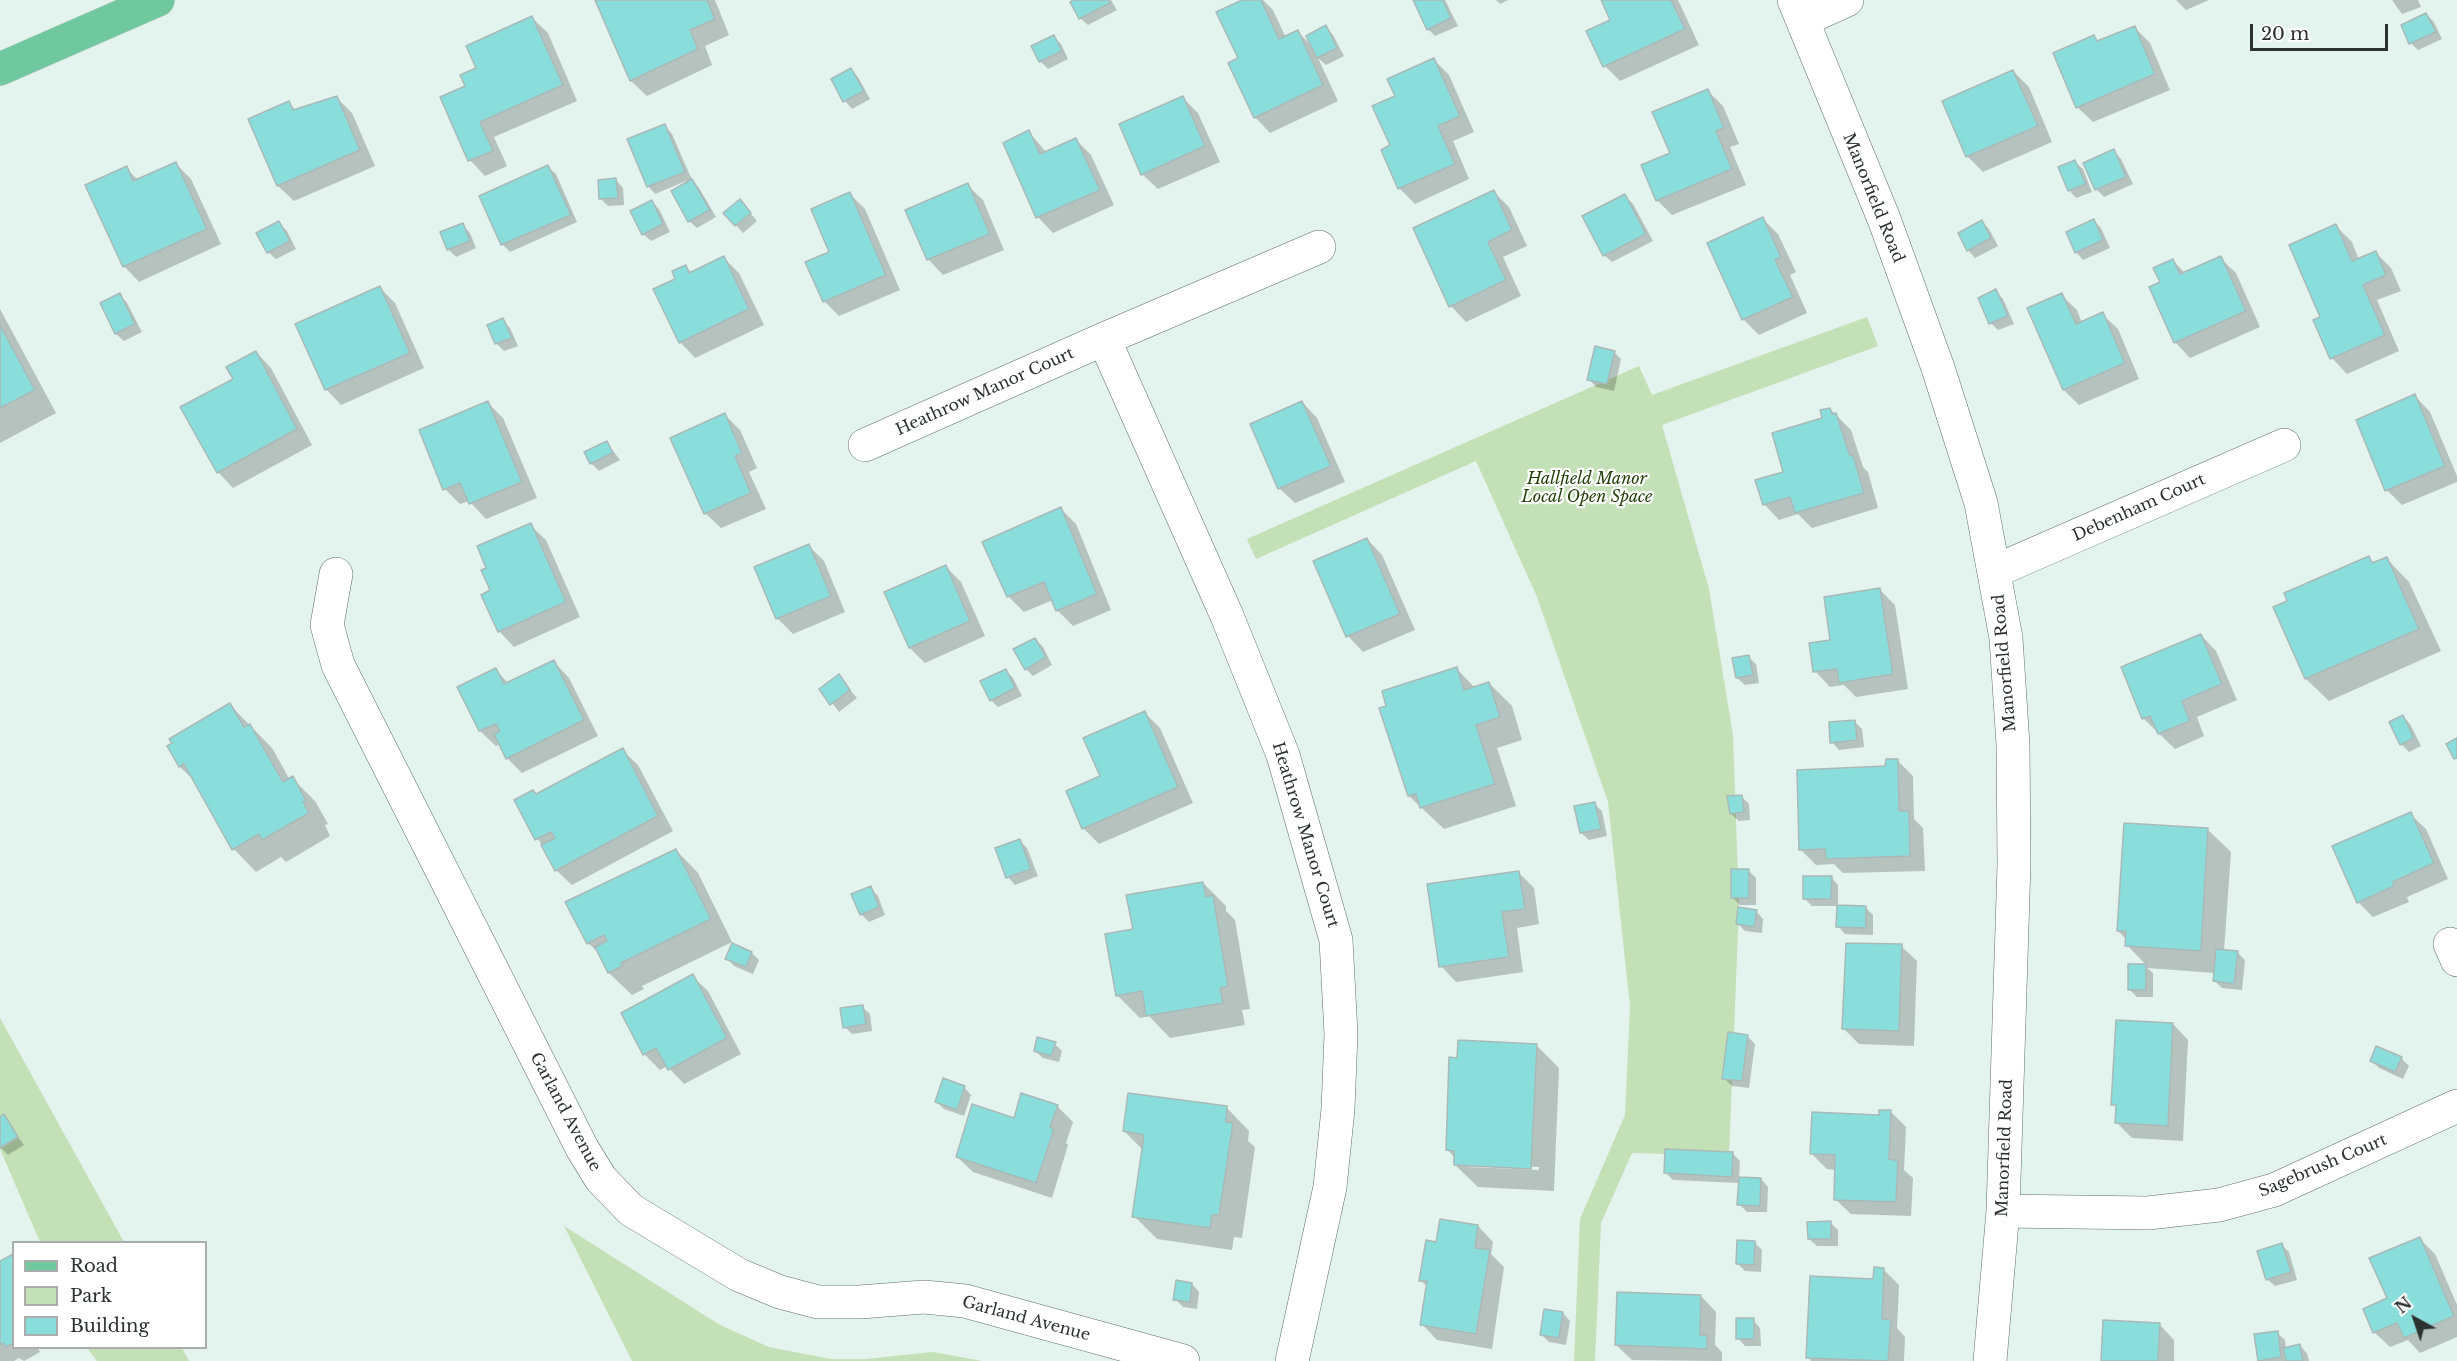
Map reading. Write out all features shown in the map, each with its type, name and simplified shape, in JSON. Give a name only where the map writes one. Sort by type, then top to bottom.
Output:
[{"type":"main road","points":[[0,69],[158,0]]},
{"type":"street","points":[[1798,10],[1847,0]]},
{"type":"street","name":"Manorfield Road","points":[[1798,10],[1884,219],[1938,368],[1981,503],[2006,638],[2013,745],[2014,840],[2003,1211],[1990,1361]]},
{"type":"street","name":"Heathrow Manor Court","points":[[865,445],[1104,339],[1319,248]]},
{"type":"street","name":"Heathrow Manor Court","points":[[1104,339],[1227,616],[1283,755],[1336,940],[1341,1034],[1338,1109],[1330,1187],[1292,1361]]},
{"type":"street","name":"Debenham Court","points":[[1995,571],[2284,445]]},
{"type":"street","name":"Garland Avenue","points":[[336,574],[327,625],[338,665],[582,1148],[601,1179],[631,1210],[739,1275],[780,1292],[818,1302],[860,1302],[924,1297],[965,1301],[1183,1361]]},
{"type":"street","name":"Sagebrush Court","points":[[2003,1211],[2148,1213],[2219,1205],[2274,1190],[2457,1106]]},
{"type":"green space","name":"Hallfield Manor Local Open Space","points":[[1867,317],[1878,346],[1662,425],[1709,589],[1733,735],[1739,906],[1729,1156],[1632,1153],[1601,1223],[1595,1361],[1574,1361],[1580,1219],[1625,1115],[1630,1006],[1608,802],[1537,597],[1476,461],[1256,559],[1247,539],[1639,366],[1652,395]]},
{"type":"green space","points":[[0,1018],[123,1241],[40,1241],[0,1149]]},
{"type":"green space","points":[[564,1226],[720,1325],[769,1347],[830,1359],[866,1359],[933,1352],[982,1361],[632,1361]]},
{"type":"green space","points":[[88,1349],[183,1349],[189,1361],[97,1361]]},
{"type":"building","points":[[595,0],[707,0],[715,19],[690,30],[698,49],[630,81]]},
{"type":"building","points":[[1073,0],[1109,0],[1110,3],[1079,19],[1070,2]]},
{"type":"building","points":[[1242,0],[1261,0],[1279,39],[1298,30],[1323,85],[1254,118],[1228,63],[1238,58],[1216,12]]},
{"type":"building","points":[[1413,0],[1443,0],[1451,18],[1427,30]]},
{"type":"building","points":[[1601,0],[1671,0],[1685,29],[1603,67],[1586,31],[1610,20]]},
{"type":"building","points":[[2426,13],[2436,32],[2409,44],[2401,25]]},
{"type":"building","points":[[532,16],[563,85],[480,122],[493,151],[468,161],[440,97],[465,86],[460,75],[476,68],[466,46]]},
{"type":"building","points":[[1326,25],[1337,48],[1317,58],[1306,36]]},
{"type":"building","points":[[2135,26],[2155,74],[2076,108],[2053,53],[2094,35],[2097,41]]},
{"type":"building","points":[[1054,35],[1062,51],[1039,62],[1031,46]]},
{"type":"building","points":[[1434,58],[1460,116],[1438,126],[1455,164],[1398,189],[1381,150],[1390,145],[1372,106],[1395,96],[1387,79]]},
{"type":"building","points":[[851,68],[864,91],[843,102],[831,79]]},
{"type":"building","points":[[2013,70],[2038,126],[1966,157],[1942,101]]},
{"type":"building","points":[[1708,89],[1724,128],[1716,131],[1732,169],[1656,201],[1641,165],[1670,153],[1652,112]]},
{"type":"building","points":[[337,96],[360,150],[277,186],[248,119],[289,101],[293,110]]},
{"type":"building","points":[[1183,96],[1205,146],[1141,175],[1119,124]]},
{"type":"building","points":[[665,124],[685,172],[647,187],[627,139]]},
{"type":"building","points":[[1029,130],[1040,154],[1076,138],[1100,190],[1036,218],[1003,143]]},
{"type":"building","points":[[2114,149],[2126,177],[2095,190],[2083,163]]},
{"type":"building","points":[[2075,160],[2086,184],[2068,191],[2058,167]]},
{"type":"building","points":[[176,162],[207,229],[123,267],[85,185],[127,166],[133,181]]},
{"type":"building","points":[[548,165],[571,215],[501,245],[479,196]]},
{"type":"building","points":[[616,178],[618,198],[599,199],[598,180]]},
{"type":"building","points":[[692,179],[710,210],[688,222],[671,191]]},
{"type":"building","points":[[968,183],[990,234],[927,260],[905,210]]},
{"type":"building","points":[[1494,190],[1512,230],[1488,242],[1506,280],[1449,307],[1413,228]]},
{"type":"building","points":[[850,192],[886,275],[823,302],[805,262],[829,252],[811,209]]},
{"type":"building","points":[[1625,194],[1646,234],[1603,256],[1582,216]]},
{"type":"building","points":[[740,199],[751,213],[735,226],[723,213]]},
{"type":"building","points":[[652,200],[663,224],[642,235],[630,211]]},
{"type":"building","points":[[1763,217],[1781,257],[1775,260],[1793,297],[1742,320],[1707,243]]},
{"type":"building","points":[[2094,219],[2103,240],[2075,253],[2066,232]]},
{"type":"building","points":[[1982,220],[1991,238],[1967,251],[1958,233]]},
{"type":"building","points":[[279,221],[290,241],[267,253],[256,233]]},
{"type":"building","points":[[463,223],[470,241],[447,250],[440,232]]},
{"type":"building","points":[[2336,224],[2352,261],[2376,251],[2386,275],[2363,285],[2385,335],[2330,359],[2313,320],[2320,317],[2289,245]]},
{"type":"building","points":[[724,256],[749,309],[679,343],[653,289],[675,279],[672,271],[686,265],[689,273]]},
{"type":"building","points":[[2221,256],[2246,311],[2174,343],[2149,287],[2160,282],[2153,268],[2173,259],[2180,274]]},
{"type":"building","points":[[380,286],[410,353],[325,390],[295,324]]},
{"type":"building","points":[[1996,289],[2008,316],[1989,324],[1978,298]]},
{"type":"building","points":[[120,293],[135,324],[115,334],[100,303]]},
{"type":"building","points":[[2062,293],[2076,324],[2103,312],[2125,363],[2063,390],[2027,308]]},
{"type":"building","points":[[503,318],[512,338],[495,344],[487,325]]},
{"type":"building","points":[[0,325],[35,390],[0,408]]},
{"type":"building","points":[[1595,346],[1615,351],[1607,384],[1587,380]]},
{"type":"building","points":[[256,351],[297,429],[217,473],[180,407],[233,379],[226,367]]},
{"type":"building","points":[[2415,394],[2445,466],[2385,491],[2356,420]]},
{"type":"building","points":[[488,401],[522,482],[469,504],[460,483],[443,490],[419,430]]},
{"type":"building","points":[[1302,401],[1331,466],[1278,489],[1250,424]]},
{"type":"building","points":[[1830,408],[1832,414],[1836,413],[1850,456],[1853,455],[1864,493],[1795,513],[1790,497],[1763,505],[1755,480],[1783,472],[1772,433],[1822,418],[1820,410]]},
{"type":"building","points":[[725,413],[742,453],[735,456],[751,493],[704,514],[670,438]]},
{"type":"building","points":[[607,441],[613,453],[590,464],[584,452]]},
{"type":"building","points":[[1061,507],[1097,594],[1056,611],[1044,582],[1007,597],[982,542]]},
{"type":"building","points":[[531,523],[566,602],[498,632],[481,595],[490,590],[481,570],[486,568],[477,546]]},
{"type":"building","points":[[1367,538],[1400,614],[1346,637],[1313,561]]},
{"type":"building","points":[[809,544],[831,596],[776,619],[754,567]]},
{"type":"building","points":[[2369,556],[2372,563],[2387,557],[2419,629],[2305,679],[2273,607],[2287,601],[2284,593]]},
{"type":"building","points":[[946,565],[970,621],[909,648],[884,592]]},
{"type":"building","points":[[1880,588],[1893,674],[1839,683],[1837,669],[1813,672],[1809,643],[1830,640],[1824,597]]},
{"type":"building","points":[[2201,634],[2222,684],[2182,701],[2190,721],[2158,734],[2150,716],[2142,719],[2121,667]]},
{"type":"building","points":[[1035,638],[1046,657],[1025,670],[1013,649]]},
{"type":"building","points":[[1749,655],[1753,675],[1736,678],[1732,658]]},
{"type":"building","points":[[554,660],[584,720],[506,759],[494,734],[500,731],[496,724],[479,731],[457,687],[496,668],[504,684]]},
{"type":"building","points":[[1457,667],[1464,690],[1489,682],[1500,717],[1476,725],[1495,784],[1420,808],[1416,794],[1408,796],[1379,708],[1386,706],[1382,691]]},
{"type":"building","points":[[1006,669],[1015,688],[990,701],[980,681]]},
{"type":"building","points":[[839,674],[850,690],[830,705],[819,689]]},
{"type":"building","points":[[230,703],[244,727],[250,724],[283,782],[293,776],[306,801],[303,802],[309,813],[262,840],[259,834],[232,850],[184,764],[179,767],[167,746],[172,743],[169,739]]},
{"type":"building","points":[[1145,711],[1178,787],[1082,829],[1066,791],[1100,776],[1083,738]]},
{"type":"building","points":[[2403,715],[2414,738],[2400,745],[2389,722]]},
{"type":"building","points":[[1855,720],[1857,740],[1830,743],[1829,722]]},
{"type":"building","points":[[2457,738],[2457,758],[2454,759],[2446,744]]},
{"type":"building","points":[[623,748],[658,816],[555,871],[541,845],[555,838],[551,832],[535,840],[514,800],[533,790],[536,794]]},
{"type":"building","points":[[1886,759],[1898,759],[1899,811],[1909,811],[1910,856],[1826,859],[1825,849],[1799,850],[1797,770],[1885,766]]},
{"type":"building","points":[[1742,795],[1744,812],[1730,814],[1727,796]]},
{"type":"building","points":[[1595,802],[1601,829],[1580,833],[1574,806]]},
{"type":"building","points":[[2411,812],[2434,863],[2393,882],[2394,886],[2357,903],[2332,846]]},
{"type":"building","points":[[2124,823],[2208,828],[2201,951],[2125,946],[2126,931],[2117,931]]},
{"type":"building","points":[[1020,839],[1031,869],[1006,878],[995,848]]},
{"type":"building","points":[[676,849],[711,919],[621,963],[623,966],[608,973],[595,947],[607,941],[604,935],[587,944],[565,902]]},
{"type":"building","points":[[1731,869],[1749,869],[1749,898],[1731,898]]},
{"type":"building","points":[[1519,871],[1525,909],[1502,912],[1509,957],[1439,967],[1427,884]]},
{"type":"building","points":[[1803,876],[1832,876],[1831,899],[1803,899]]},
{"type":"building","points":[[1203,882],[1206,897],[1213,895],[1228,986],[1220,988],[1223,1003],[1146,1016],[1142,991],[1116,996],[1105,934],[1133,929],[1126,895]]},
{"type":"building","points":[[871,886],[879,907],[860,915],[851,894]]},
{"type":"building","points":[[1837,905],[1866,906],[1866,928],[1836,927]]},
{"type":"building","points":[[1738,907],[1757,910],[1754,927],[1736,924]]},
{"type":"building","points":[[732,943],[752,952],[746,967],[725,959]]},
{"type":"building","points":[[1846,943],[1902,944],[1899,1031],[1842,1029]]},
{"type":"building","points":[[2216,949],[2238,951],[2234,984],[2213,981]]},
{"type":"building","points":[[2128,964],[2146,964],[2146,990],[2128,990]]},
{"type":"building","points":[[693,974],[727,1038],[668,1070],[656,1048],[643,1055],[621,1013]]},
{"type":"building","points":[[863,1005],[866,1024],[843,1028],[840,1008]]},
{"type":"building","points":[[2116,1020],[2173,1023],[2168,1126],[2115,1123],[2116,1105],[2111,1105]]},
{"type":"building","points":[[1728,1032],[1748,1035],[1742,1081],[1722,1079]]},
{"type":"building","points":[[1037,1037],[1056,1042],[1051,1056],[1034,1051]]},
{"type":"building","points":[[1458,1040],[1537,1044],[1531,1169],[1454,1165],[1454,1151],[1446,1150],[1449,1057],[1457,1058]]},
{"type":"building","points":[[2376,1046],[2402,1057],[2395,1072],[2370,1061]]},
{"type":"building","points":[[943,1078],[965,1086],[957,1110],[935,1102]]},
{"type":"building","points":[[1021,1093],[1058,1105],[1050,1127],[1054,1129],[1036,1183],[956,1157],[972,1104],[1014,1118]]},
{"type":"building","points":[[1128,1093],[1227,1106],[1226,1122],[1233,1123],[1219,1215],[1212,1215],[1210,1228],[1132,1217],[1144,1135],[1123,1131]]},
{"type":"building","points":[[1879,1110],[1891,1110],[1889,1159],[1898,1161],[1896,1202],[1834,1200],[1835,1155],[1810,1154],[1812,1112],[1879,1115]]},
{"type":"building","points":[[4,1114],[18,1137],[0,1148],[0,1117]]},
{"type":"building","points":[[1665,1149],[1733,1152],[1732,1177],[1664,1173]]},
{"type":"building","points":[[1739,1177],[1761,1178],[1760,1206],[1737,1205]]},
{"type":"building","points":[[1440,1219],[1478,1225],[1475,1248],[1490,1250],[1476,1334],[1420,1325],[1427,1281],[1419,1281],[1426,1240],[1436,1242]]},
{"type":"building","points":[[1831,1221],[1831,1239],[1808,1239],[1807,1222]]},
{"type":"building","points":[[2420,1237],[2454,1316],[2404,1338],[2397,1323],[2373,1333],[2363,1309],[2387,1298],[2369,1258]]},
{"type":"building","points":[[1737,1240],[1755,1241],[1754,1265],[1736,1264]]},
{"type":"building","points":[[2282,1243],[2291,1272],[2266,1280],[2257,1251]]},
{"type":"building","points":[[12,1255],[12,1344],[6,1347],[3,1343],[0,1345],[0,1261]]},
{"type":"building","points":[[1874,1267],[1884,1268],[1882,1319],[1891,1320],[1888,1361],[1806,1358],[1810,1276],[1873,1279]]},
{"type":"building","points":[[1176,1280],[1192,1283],[1190,1302],[1173,1300]]},
{"type":"building","points":[[1617,1292],[1701,1295],[1700,1335],[1707,1335],[1707,1349],[1615,1345]]},
{"type":"building","points":[[1544,1309],[1563,1312],[1559,1338],[1540,1335]]},
{"type":"building","points":[[1736,1318],[1754,1318],[1754,1339],[1736,1339]]},
{"type":"building","points":[[2103,1320],[2160,1323],[2158,1361],[2101,1361]]},
{"type":"building","points":[[2278,1331],[2281,1357],[2258,1361],[2254,1334]]},
{"type":"building","points":[[2300,1344],[2303,1361],[2286,1361],[2283,1348]]}]
